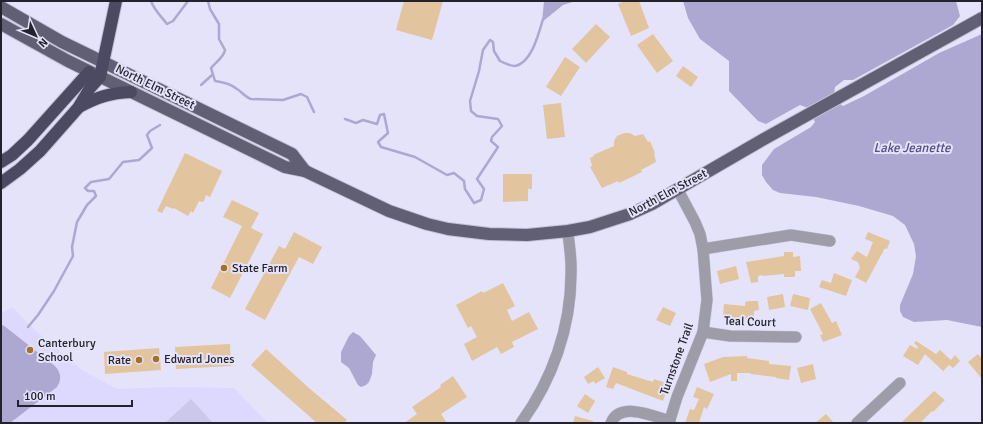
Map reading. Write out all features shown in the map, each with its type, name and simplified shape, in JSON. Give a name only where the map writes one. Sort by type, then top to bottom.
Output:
[{"type":"highway","points":[[1,183],[30,161],[78,108],[90,88],[100,77],[116,1]]},
{"type":"highway","points":[[1,162],[12,155],[28,140],[89,72]]},
{"type":"highway","points":[[78,108],[105,95],[131,92]]},
{"type":"main road","name":"North Elm Street","points":[[1,7],[62,42],[292,154],[305,171]]},
{"type":"main road","name":"North Elm Street","points":[[1,24],[55,55],[285,167],[305,171],[389,211],[427,224],[457,231],[527,235],[568,232],[630,214],[678,190],[803,117],[982,18]]},
{"type":"street","name":"Turnstone Trail","points":[[669,422],[677,397],[703,332],[707,300],[703,249],[695,222],[678,190]]},
{"type":"street","points":[[520,423],[538,397],[548,378],[563,335],[571,291],[571,255],[568,232]]},
{"type":"street","points":[[703,249],[791,235],[830,241]]},
{"type":"street","name":"Teal Court","points":[[703,332],[730,336],[796,336]]},
{"type":"street","points":[[857,423],[900,383]]},
{"type":"street","points":[[611,423],[613,419],[621,412],[632,411],[669,422]]},
{"type":"shaded area","name":"Canterbury School","points":[[12,307],[35,330],[82,370],[117,389],[168,387],[234,388],[268,423],[1,423],[1,314]]},
{"type":"shaded area","points":[[191,399],[213,423],[165,423]]},
{"type":"water","points":[[544,1],[576,1],[563,5],[542,22]]},
{"type":"water","name":"Lake Jeanette","points":[[683,1],[956,1],[960,16],[953,25],[853,80],[844,80],[835,87],[834,93],[837,100],[843,106],[864,96],[939,53],[982,34],[982,327],[947,320],[914,322],[903,317],[900,311],[900,305],[913,274],[916,256],[914,244],[905,225],[893,216],[859,206],[816,197],[780,193],[773,190],[762,175],[762,165],[774,149],[811,127],[815,122],[808,108],[800,105],[766,124],[758,121],[729,91],[729,61],[700,39],[688,18]]},
{"type":"water","points":[[3,325],[55,366],[59,371],[60,376],[60,381],[57,387],[10,423],[1,423],[1,327]]},
{"type":"water","points":[[353,332],[360,336],[376,355],[369,382],[361,387],[358,385],[349,368],[341,362],[341,352],[349,336]]},
{"type":"building","points":[[404,1],[443,1],[432,40],[396,30]]},
{"type":"building","points":[[625,1],[639,1],[649,28],[631,36],[618,4]]},
{"type":"building","points":[[596,24],[610,37],[586,63],[572,49]]},
{"type":"building","points":[[653,34],[673,61],[657,73],[637,45]]},
{"type":"building","points":[[565,57],[580,67],[561,96],[546,87]]},
{"type":"building","points":[[683,66],[698,77],[691,87],[676,76]]},
{"type":"building","points":[[561,103],[565,137],[547,139],[543,105]]},
{"type":"building","points":[[624,133],[630,133],[635,136],[643,134],[648,142],[650,141],[655,153],[656,162],[641,170],[642,172],[619,183],[618,181],[602,188],[590,167],[592,166],[590,158],[594,156],[593,155],[614,146],[614,141],[617,136]]},
{"type":"building","points":[[185,153],[222,171],[210,197],[206,195],[204,201],[199,201],[193,213],[191,211],[188,216],[174,208],[173,209],[166,206],[162,213],[157,211]]},
{"type":"building","points":[[503,174],[532,174],[532,189],[528,189],[528,201],[503,202]]},
{"type":"building","points":[[232,200],[259,213],[251,228],[263,234],[230,298],[211,288],[242,226],[223,217]]},
{"type":"building","points":[[294,232],[322,247],[313,264],[299,257],[265,320],[245,309],[279,246],[285,249]]},
{"type":"building","points":[[868,232],[890,241],[887,249],[885,248],[866,283],[855,277],[860,268],[858,262],[851,259],[857,251],[867,257],[873,242],[865,239]]},
{"type":"building","points":[[784,252],[793,252],[793,257],[800,256],[801,271],[795,271],[795,277],[784,277],[784,274],[763,275],[758,276],[758,282],[751,283],[746,262],[784,256]]},
{"type":"building","points":[[736,266],[739,279],[720,284],[717,271]]},
{"type":"building","points":[[834,273],[852,280],[846,296],[819,287],[822,280],[831,283]]},
{"type":"building","points":[[503,283],[515,306],[507,310],[512,321],[529,312],[538,329],[512,342],[514,347],[501,354],[497,347],[472,361],[464,344],[477,337],[471,326],[468,328],[456,305],[482,291],[483,293]]},
{"type":"building","points":[[783,294],[785,307],[769,310],[767,297]]},
{"type":"building","points":[[793,294],[810,298],[808,310],[790,306]]},
{"type":"building","points":[[758,301],[759,310],[754,311],[754,320],[723,317],[724,304],[745,306],[745,302]]},
{"type":"building","points":[[821,303],[832,323],[836,321],[842,335],[823,342],[820,335],[823,334],[810,309]]},
{"type":"building","points":[[663,307],[676,313],[670,326],[656,320]]},
{"type":"building","points":[[916,341],[936,354],[940,350],[951,360],[955,355],[960,361],[953,368],[949,365],[943,371],[925,354],[918,365],[903,356],[910,345],[917,349],[918,347],[914,343]]},
{"type":"building","points":[[230,344],[231,366],[176,369],[175,347]]},
{"type":"building","points":[[159,348],[161,370],[105,374],[104,352]]},
{"type":"building","points":[[266,349],[347,420],[344,423],[317,423],[251,365]]},
{"type":"building","points":[[978,354],[982,359],[982,379],[968,362]]},
{"type":"building","points":[[747,356],[747,358],[769,361],[769,364],[791,366],[789,380],[750,374],[751,373],[737,373],[737,381],[731,381],[731,374],[710,382],[704,364],[723,357]]},
{"type":"building","points":[[813,364],[816,379],[801,383],[797,368]]},
{"type":"building","points":[[598,367],[605,378],[595,384],[594,381],[588,384],[584,377]]},
{"type":"building","points":[[613,367],[627,372],[627,374],[653,382],[654,379],[669,384],[663,401],[616,383],[613,389],[606,387]]},
{"type":"building","points":[[453,376],[467,397],[441,414],[447,423],[404,423],[417,414],[412,407],[441,387],[440,385]]},
{"type":"building","points":[[697,387],[714,394],[707,409],[704,407],[699,423],[685,423],[690,409],[694,410],[699,399],[693,397]]},
{"type":"building","points":[[934,391],[945,400],[933,412],[932,411],[920,423],[901,423]]},
{"type":"building","points":[[585,394],[595,401],[588,413],[577,406]]},
{"type":"building","points":[[826,414],[834,423],[815,423]]},
{"type":"building","points":[[575,416],[593,421],[593,423],[573,423]]},
{"type":"waterway","points":[[151,1],[167,24],[173,21],[188,1]]},
{"type":"waterway","points":[[208,1],[210,9],[219,24],[219,39],[225,50],[211,68],[215,81],[232,86],[251,99],[283,100],[301,94],[307,97],[314,112]]},
{"type":"waterway","points":[[345,119],[356,123],[363,120],[377,124],[380,115],[384,114],[388,133],[378,142],[381,147],[415,157],[447,175],[454,173],[464,181],[465,189],[474,203],[481,200],[484,189],[477,179],[498,147],[491,141],[492,137],[502,126],[498,119],[477,116],[471,111],[470,101],[479,71],[483,50],[490,40],[493,42],[494,51],[500,61],[513,66],[521,64],[534,46],[543,19]]},
{"type":"waterway","points":[[201,85],[212,75]]},
{"type":"waterway","points":[[28,327],[54,291],[73,256],[72,247],[77,222],[87,205],[96,196],[94,191],[88,191],[85,188],[91,182],[109,179],[123,162],[139,160],[152,148],[147,135],[150,131],[160,125]]},
{"type":"place","name":"State Farm","points":[[224,268]]},
{"type":"place","name":"Canterbury School","points":[[30,350]]},
{"type":"place","name":"Edward Jones","points":[[156,359]]},
{"type":"place","name":"Rate","points":[[139,360]]}]
